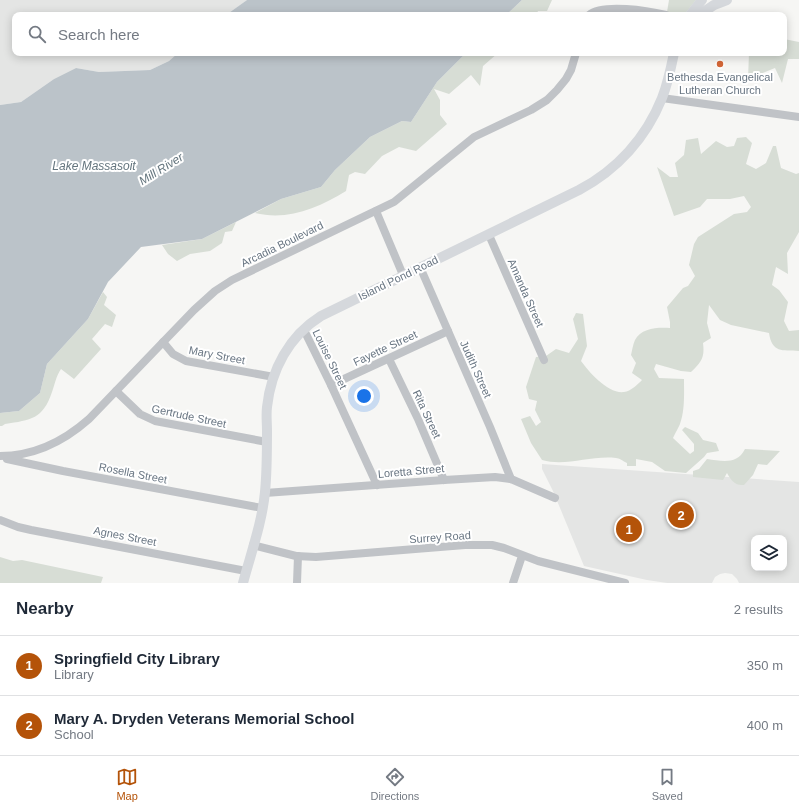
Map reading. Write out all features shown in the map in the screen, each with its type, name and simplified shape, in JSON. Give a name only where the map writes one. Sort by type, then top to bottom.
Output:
[{"type":"main road","points":[[692,12],[702,0]]},
{"type":"main road","points":[[704,12],[714,5],[727,0]]},
{"type":"main road","name":"Island Pond Road","points":[[243,583],[265,493],[267,407],[274,377],[280,361],[286,351],[304,330],[321,316],[579,190],[609,171],[640,139],[652,119],[662,98],[673,56]]},
{"type":"street","points":[[594,12],[597,10],[608,9],[641,12]]},
{"type":"street","name":"Arcadia Boulevard","points":[[0,457],[30,453],[62,440],[89,419],[194,310],[223,285],[400,198],[474,137],[531,110],[547,100],[566,79],[571,70],[575,56]]},
{"type":"street","points":[[662,98],[799,118]]},
{"type":"street","points":[[376,211],[403,275]]},
{"type":"street","name":"Amanda Street","points":[[489,235],[544,360]]},
{"type":"street","name":"Judith Street","points":[[420,267],[490,427],[511,479]]},
{"type":"street","name":"Louise Street","points":[[304,330],[377,485]]},
{"type":"street","name":"Fayette Street","points":[[331,385],[448,331]]},
{"type":"street","name":"Mary Street","points":[[163,342],[173,354],[186,361],[274,377]]},
{"type":"street","name":"Rita Street","points":[[389,359],[418,419],[444,480]]},
{"type":"street","name":"Gertrude Street","points":[[116,391],[140,414],[155,421],[267,442]]},
{"type":"street","name":"Rosella Street","points":[[0,457],[63,471],[262,508]]},
{"type":"street","name":"Loretta Street","points":[[265,493],[489,477],[511,479],[555,498]]},
{"type":"street","name":"Agnes Street","points":[[0,520],[31,530],[246,571]]},
{"type":"street","name":"Surrey Road","points":[[253,545],[298,556],[316,557],[475,545],[500,547],[522,556],[625,583]]},
{"type":"street","points":[[297,583],[298,556]]},
{"type":"street","points":[[513,583],[522,556]]},
{"type":"shaded area","points":[[0,0],[247,0],[230,12],[12,12],[12,56],[175,56],[169,61],[150,70],[99,72],[76,68],[54,79],[21,102],[0,105]]},
{"type":"shaded area","points":[[522,0],[552,0],[547,11],[509,12]]},
{"type":"shaded area","points":[[669,0],[696,0],[686,12],[667,12]]},
{"type":"shaded area","points":[[787,40],[799,42],[799,59],[788,59],[782,83],[775,68],[748,79],[749,56],[787,56]]},
{"type":"shaded area","points":[[463,56],[495,56],[483,66],[480,86],[471,75],[449,94],[434,89],[440,100],[440,115],[447,124],[416,151],[399,147],[382,156],[365,174],[355,172],[349,175],[346,191],[314,208],[291,214],[267,215],[255,213],[281,199],[321,187],[335,170],[370,137],[402,121],[411,122],[437,82]]},
{"type":"shaded area","points":[[746,137],[752,143],[746,164],[756,169],[766,163],[773,146],[776,146],[781,168],[796,174],[799,173],[799,232],[787,253],[788,274],[776,267],[772,285],[779,290],[788,302],[784,321],[789,331],[799,330],[799,351],[783,350],[775,347],[770,339],[769,333],[731,325],[720,320],[709,305],[707,323],[711,338],[703,343],[702,359],[691,372],[681,371],[656,364],[654,369],[659,378],[684,379],[683,413],[680,424],[673,438],[690,454],[694,451],[694,444],[682,430],[685,427],[698,433],[703,440],[716,443],[719,451],[707,453],[686,473],[665,471],[652,462],[636,459],[636,466],[627,466],[627,463],[616,458],[597,458],[569,462],[551,462],[542,460],[531,443],[521,419],[530,416],[536,426],[541,422],[535,410],[537,401],[529,399],[526,387],[536,357],[546,356],[556,349],[569,353],[578,339],[573,319],[576,313],[583,314],[587,346],[581,361],[589,371],[605,386],[618,392],[629,390],[642,380],[632,373],[636,363],[631,355],[634,342],[641,333],[650,329],[670,328],[667,307],[683,288],[688,286],[695,276],[689,265],[694,244],[698,237],[734,214],[747,212],[751,207],[744,196],[730,199],[707,199],[700,207],[674,216],[657,167],[670,177],[678,177],[675,163],[684,155],[686,140],[698,138],[701,154],[716,141],[727,147],[734,146],[737,138]]},
{"type":"shaded area","points":[[236,222],[232,231],[225,232],[222,243],[210,251],[190,254],[177,261],[168,254],[162,245],[202,239]]},
{"type":"shaded area","points":[[103,292],[107,297],[104,305],[116,315],[112,327],[105,324],[92,339],[101,349],[74,379],[61,369],[45,408],[35,417],[0,426],[0,413],[19,411],[40,393],[47,364],[88,319]]},
{"type":"shaded area","points":[[745,449],[780,451],[767,465],[758,464],[753,475],[744,485],[736,483],[727,473],[723,480],[693,477],[693,471],[699,469],[707,459],[724,461],[733,460],[738,458]]},
{"type":"shaded area","points":[[542,464],[799,482],[799,583],[739,583],[732,574],[725,573],[715,577],[712,583],[667,583],[584,566],[553,491],[542,469]]},
{"type":"shaded area","points":[[0,557],[13,561],[22,560],[103,577],[101,583],[0,583]]},
{"type":"water","points":[[247,0],[522,0],[509,12],[230,12]]},
{"type":"water","name":"Lake Massasoit","points":[[175,56],[463,56],[437,82],[411,122],[402,121],[370,137],[335,170],[321,187],[281,199],[202,239],[141,247],[108,282],[88,319],[47,364],[40,393],[19,411],[0,413],[0,105],[21,102],[54,79],[76,68],[99,72],[150,70],[169,61]]},
{"type":"place","name":"Bethesda Evangelical Lutheran Church","points":[[720,64]]},
{"type":"place","name":"Mary A. Dryden Veterans Memorial School","points":[[681,515]]},
{"type":"place","name":"Springfield City Library","points":[[629,529]]},
{"type":"water label","name":"Mill River","points":[[161,169]]}]
